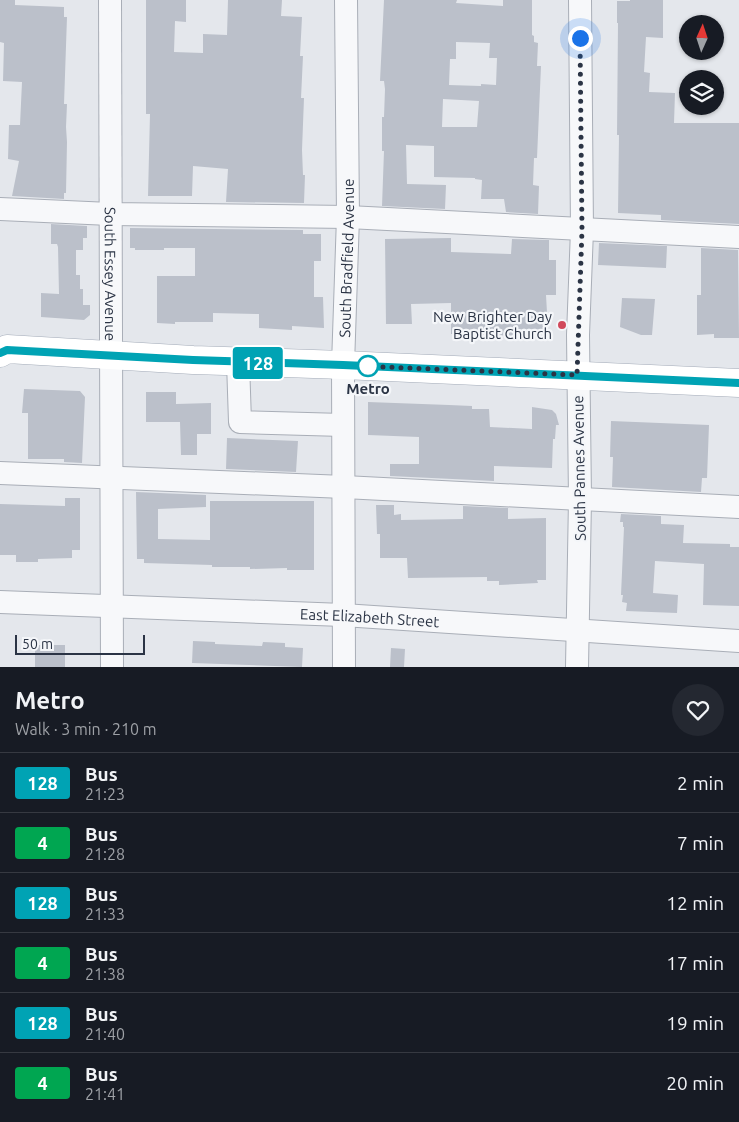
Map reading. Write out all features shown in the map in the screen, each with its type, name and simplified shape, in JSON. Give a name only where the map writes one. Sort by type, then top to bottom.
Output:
[{"type":"main road","points":[[2,349],[110,357],[739,382]]},
{"type":"street","name":"South Essey Avenue","points":[[110,0],[112,667]]},
{"type":"street","name":"South Bradfield Avenue","points":[[344,667],[343,365],[348,218],[346,0]]},
{"type":"street","name":"South Pannes Avenue","points":[[577,667],[576,630],[580,498],[577,375],[582,230],[580,0]]},
{"type":"street","points":[[0,209],[110,214],[348,218],[739,237]]},
{"type":"street","points":[[238,362],[240,422],[343,425]]},
{"type":"street","points":[[0,473],[344,487],[739,507]]},
{"type":"street","name":"East Elizabeth Street","points":[[0,602],[344,615],[739,641]]},
{"type":"building","points":[[0,0],[15,0],[15,5],[64,7],[64,17],[67,17],[64,104],[67,104],[67,142],[66,193],[64,193],[64,199],[12,196],[19,161],[8,159],[9,125],[20,125],[22,82],[3,81],[4,43],[0,42]]},
{"type":"building","points":[[146,0],[186,0],[186,22],[175,21],[174,52],[203,53],[203,34],[227,35],[228,0],[282,0],[281,16],[302,17],[300,56],[303,56],[301,98],[304,98],[302,150],[303,175],[305,175],[304,203],[226,202],[228,169],[193,166],[192,196],[148,196],[150,114],[146,114]]},
{"type":"building","points":[[384,0],[457,0],[456,3],[503,6],[503,0],[532,0],[532,35],[534,36],[534,42],[538,43],[537,66],[541,66],[537,158],[534,158],[533,185],[539,186],[538,214],[506,212],[504,199],[481,199],[482,180],[475,178],[434,177],[434,146],[406,145],[407,184],[446,185],[445,209],[382,206],[384,151],[382,151],[382,117],[384,117],[385,89],[384,81],[380,81]],"holes":[[[456,42],[490,43],[489,58],[497,58],[496,85],[449,85],[450,59],[456,59]],[[443,99],[479,101],[477,127],[442,127]]]},
{"type":"building","points":[[663,0],[663,38],[646,37],[644,72],[650,73],[649,92],[675,93],[674,123],[739,123],[739,224],[661,220],[661,215],[618,213],[617,1]]},
{"type":"building","points":[[51,224],[87,226],[87,238],[83,238],[83,250],[76,250],[76,275],[80,275],[80,289],[83,289],[83,305],[90,305],[90,315],[84,320],[41,317],[41,293],[59,294],[58,247],[57,244],[51,244]]},
{"type":"building","points":[[130,228],[303,230],[303,234],[321,234],[321,261],[314,261],[314,297],[323,297],[324,328],[292,326],[292,330],[259,328],[259,314],[213,313],[213,322],[157,323],[157,276],[195,276],[195,248],[135,250],[135,248],[130,248]]},
{"type":"building","points":[[451,238],[451,252],[511,254],[512,239],[549,240],[549,260],[556,260],[556,295],[546,295],[548,330],[530,331],[530,336],[451,334],[451,303],[411,304],[412,324],[386,324],[385,239]]},
{"type":"building","points":[[599,243],[667,246],[666,268],[598,265]]},
{"type":"building","points":[[701,248],[738,250],[739,338],[714,338],[714,334],[697,335],[697,295],[701,295]]},
{"type":"building","points":[[622,298],[655,299],[652,335],[641,335],[620,327]]},
{"type":"building","points":[[24,389],[80,391],[85,397],[82,463],[64,462],[64,459],[28,459],[28,413],[22,413]]},
{"type":"building","points":[[146,392],[176,392],[176,404],[211,403],[211,434],[197,434],[197,455],[181,455],[180,422],[146,422]]},
{"type":"building","points":[[368,402],[472,406],[472,409],[489,409],[490,427],[532,429],[532,407],[552,410],[556,414],[559,425],[556,425],[555,439],[553,439],[552,468],[494,466],[494,481],[390,476],[390,464],[419,464],[419,437],[368,435]]},
{"type":"building","points":[[611,421],[709,425],[707,478],[702,478],[701,492],[612,487],[613,457],[610,457]]},
{"type":"building","points":[[227,438],[298,441],[296,472],[226,469]]},
{"type":"building","points":[[136,492],[206,495],[206,507],[158,509],[158,539],[210,540],[210,501],[314,501],[314,570],[287,570],[287,568],[250,569],[250,567],[144,563],[144,559],[137,559]]},
{"type":"building","points":[[65,498],[80,498],[80,550],[72,550],[72,558],[38,559],[38,562],[16,562],[16,555],[0,555],[0,504],[65,506]]},
{"type":"building","points":[[376,505],[394,505],[394,515],[401,514],[401,520],[463,519],[463,506],[508,508],[508,519],[546,518],[546,580],[537,580],[538,583],[499,585],[499,581],[487,581],[487,577],[408,578],[407,558],[380,558],[380,534],[377,534]]},
{"type":"building","points":[[621,514],[661,516],[661,524],[684,525],[683,543],[730,544],[730,547],[739,547],[739,606],[703,605],[704,564],[655,561],[653,593],[678,595],[677,613],[626,611],[627,603],[622,602],[623,595],[621,595],[624,527],[623,522],[620,522]]},
{"type":"building","points":[[193,641],[262,646],[263,642],[285,643],[285,647],[303,648],[302,667],[192,663]]},
{"type":"building","points":[[35,645],[65,645],[65,667],[35,667]]},
{"type":"building","points":[[391,648],[405,649],[404,667],[390,667]]},
{"type":"bus line","name":"128","points":[[0,353],[7,350],[110,357],[343,365],[739,383]]},
{"type":"place","name":"New Brighter Day Baptist Church","points":[[562,325]]},
{"type":"place","name":"Metro","points":[[368,366]]},
{"type":"route","points":[[368,366],[362,366],[577,375],[582,230],[580,38]]}]
